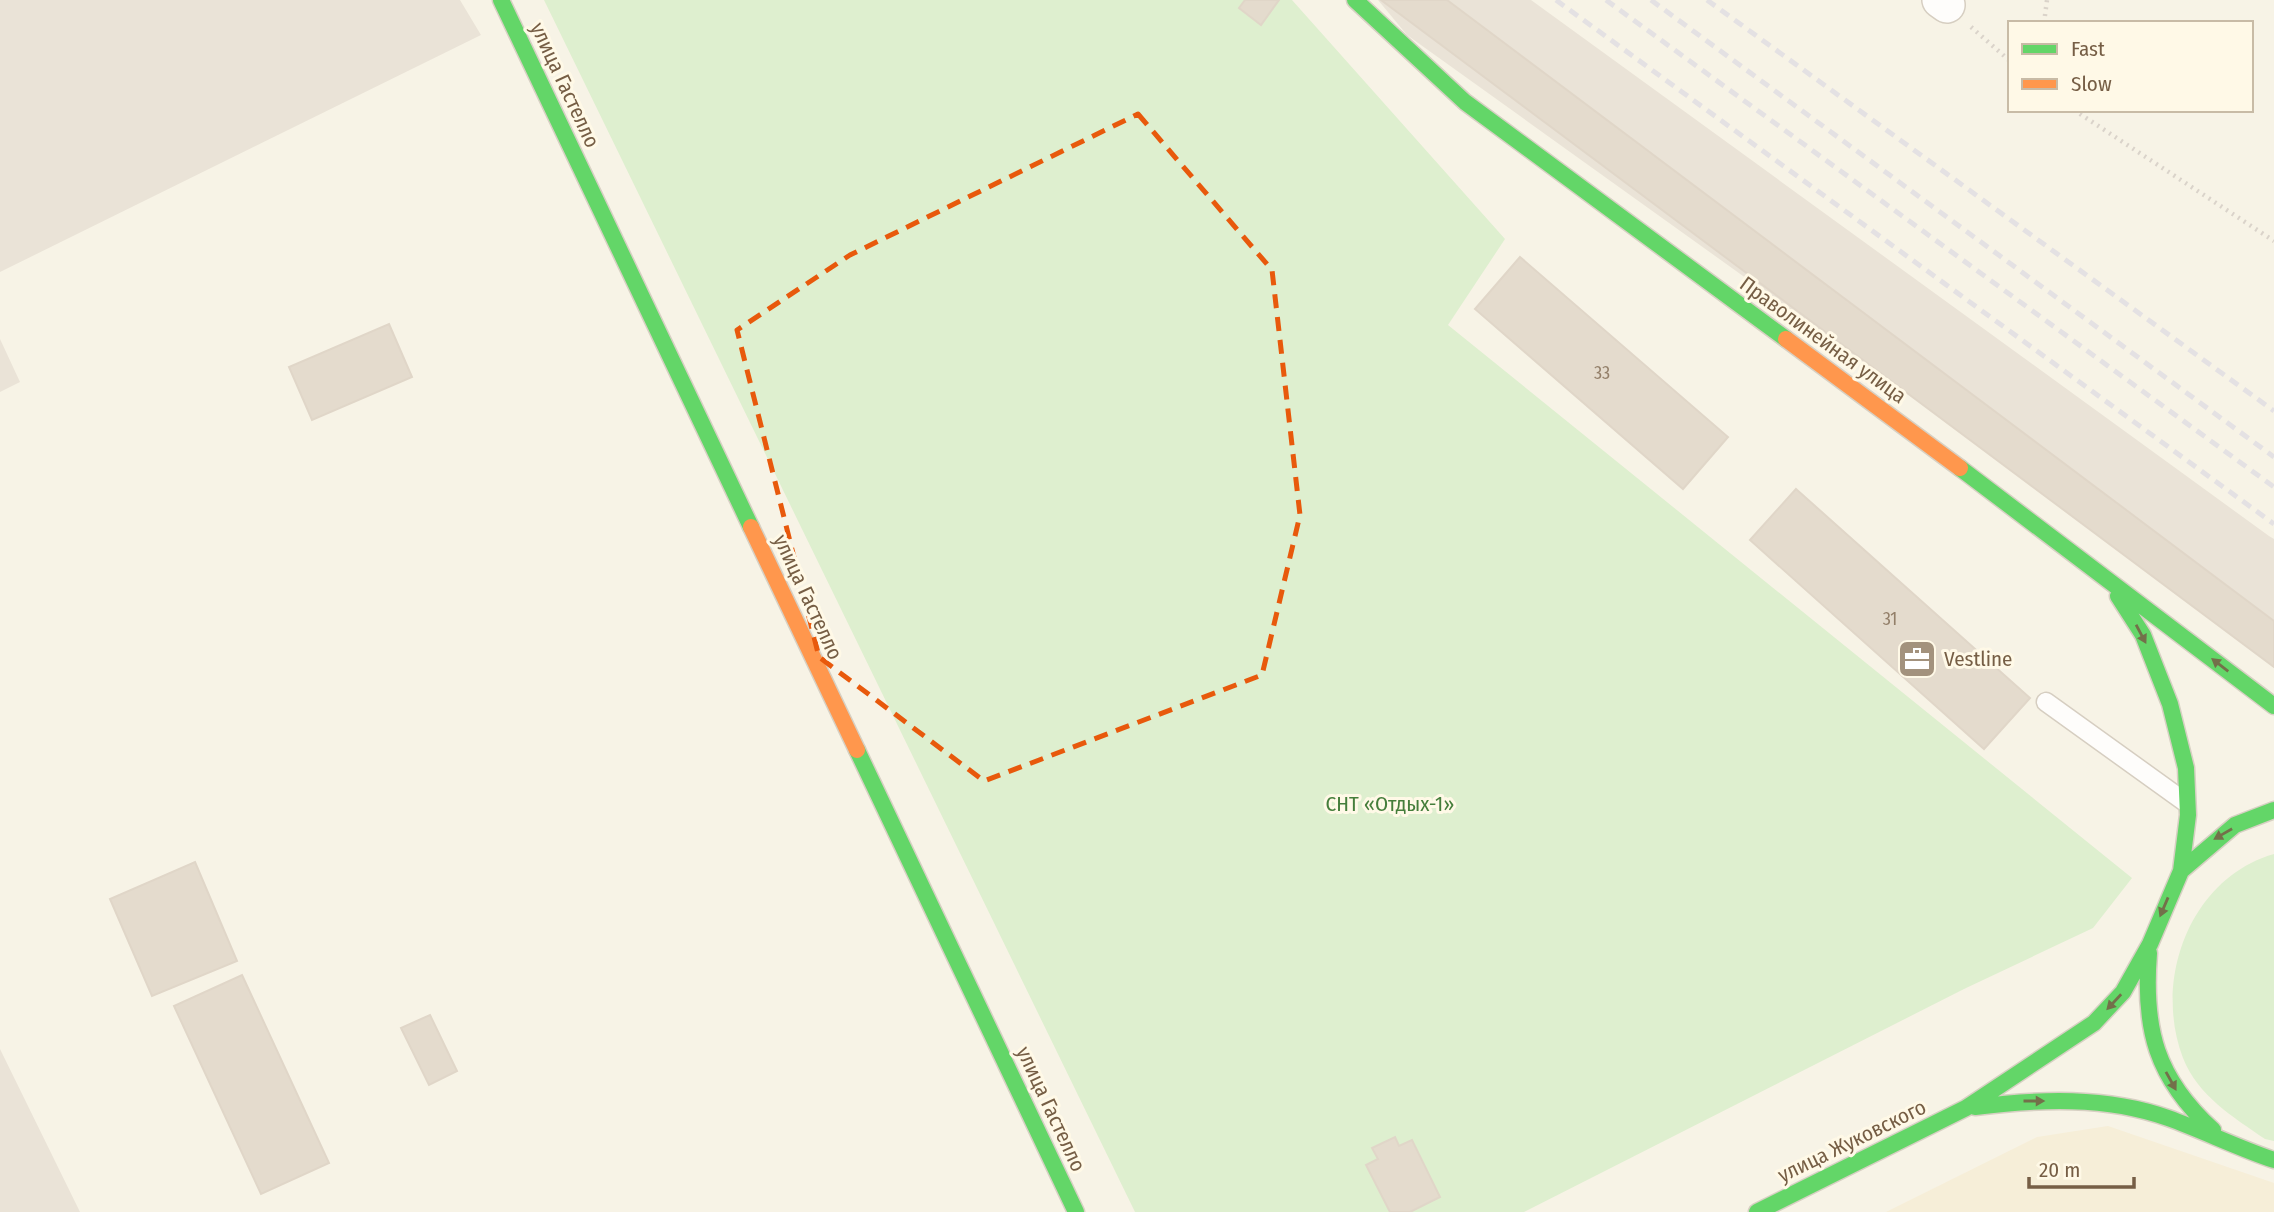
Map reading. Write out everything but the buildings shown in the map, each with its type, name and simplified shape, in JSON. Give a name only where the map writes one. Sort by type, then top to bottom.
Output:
[{"type":"street","name":"улица Гастелло","points":[[501,0],[1076,1212]]},
{"type":"street","name":"Праволинейная улица","points":[[1355,0],[1465,102],[2106,576],[2274,706]]},
{"type":"street","points":[[1966,1108],[2094,1023],[2123,992],[2150,944],[2181,871],[2188,804],[2186,768],[2170,704],[2143,635],[2106,576]]},
{"type":"street","points":[[2181,871],[2209,842],[2262,811],[2274,810]]},
{"type":"street","points":[[2150,944],[2145,990],[2152,1046],[2188,1110],[2236,1149]]},
{"type":"street","points":[[1966,1108],[2025,1100],[2125,1107],[2168,1118],[2236,1149],[2274,1160]]},
{"type":"street","name":"улица Жуковского","points":[[1757,1212],[1966,1108]]},
{"type":"lane","points":[[2046,702],[2188,804]]},
{"type":"path","points":[[2044,21],[2047,0]]},
{"type":"path","points":[[1944,3],[2008,59]]},
{"type":"path","points":[[2077,112],[2274,241]]},
{"type":"highlighted area","points":[[1138,114],[1272,270],[1300,515],[1262,675],[984,781],[819,657],[737,330],[850,255]]},
{"type":"shaded area","points":[[0,0],[460,0],[481,35],[0,272]]},
{"type":"shaded area","points":[[1378,0],[1531,0],[2274,539],[2274,665],[1948,423],[1407,35]]},
{"type":"shaded area","points":[[0,339],[20,382],[0,392]]},
{"type":"shaded area","points":[[0,1049],[80,1212],[0,1212]]},
{"type":"shaded area","points":[[2108,1126],[2274,1183],[2274,1212],[1886,1212],[2037,1137]]},
{"type":"green space","name":"СНТ «Отдых-1»","points":[[544,0],[1292,0],[1505,239],[1448,325],[2132,878],[2093,928],[1964,989],[1524,1212],[1135,1212]]},
{"type":"green space","points":[[2274,854],[2274,1141],[2265,1139],[2229,1114],[2198,1084],[2183,1058],[2175,1028],[2173,997],[2176,966],[2186,936],[2200,909],[2220,885],[2245,866]]},
{"type":"railway","points":[[1556,0],[2274,524]]},
{"type":"railway","points":[[1606,0],[2274,487]]},
{"type":"railway","points":[[1651,0],[2274,457]]},
{"type":"railway","points":[[1707,0],[2274,411]]},
{"type":"traffic: fast","points":[[501,0],[751,527]]},
{"type":"traffic: fast","points":[[1355,0],[1465,102],[1786,339]]},
{"type":"traffic: fast","points":[[1960,468],[2274,706]]},
{"type":"traffic: fast","points":[[1757,1212],[1966,1108],[2094,1023],[2123,992],[2150,944],[2181,871],[2188,815],[2186,768],[2170,704],[2143,635],[2118,596]]},
{"type":"traffic: fast","points":[[857,750],[1076,1212]]},
{"type":"traffic: fast","points":[[2181,871],[2235,825],[2274,810]]},
{"type":"traffic: fast","points":[[2149,953],[2148,1005],[2157,1050],[2178,1091],[2213,1130]]},
{"type":"traffic: fast","points":[[1975,1107],[2048,1101],[2121,1106],[2168,1118],[2274,1160]]},
{"type":"traffic: slow","points":[[1786,339],[1960,468]]},
{"type":"traffic: slow","points":[[751,527],[857,750]]},
{"type":"place","name":"Vestline","points":[[1917,659]]}]
